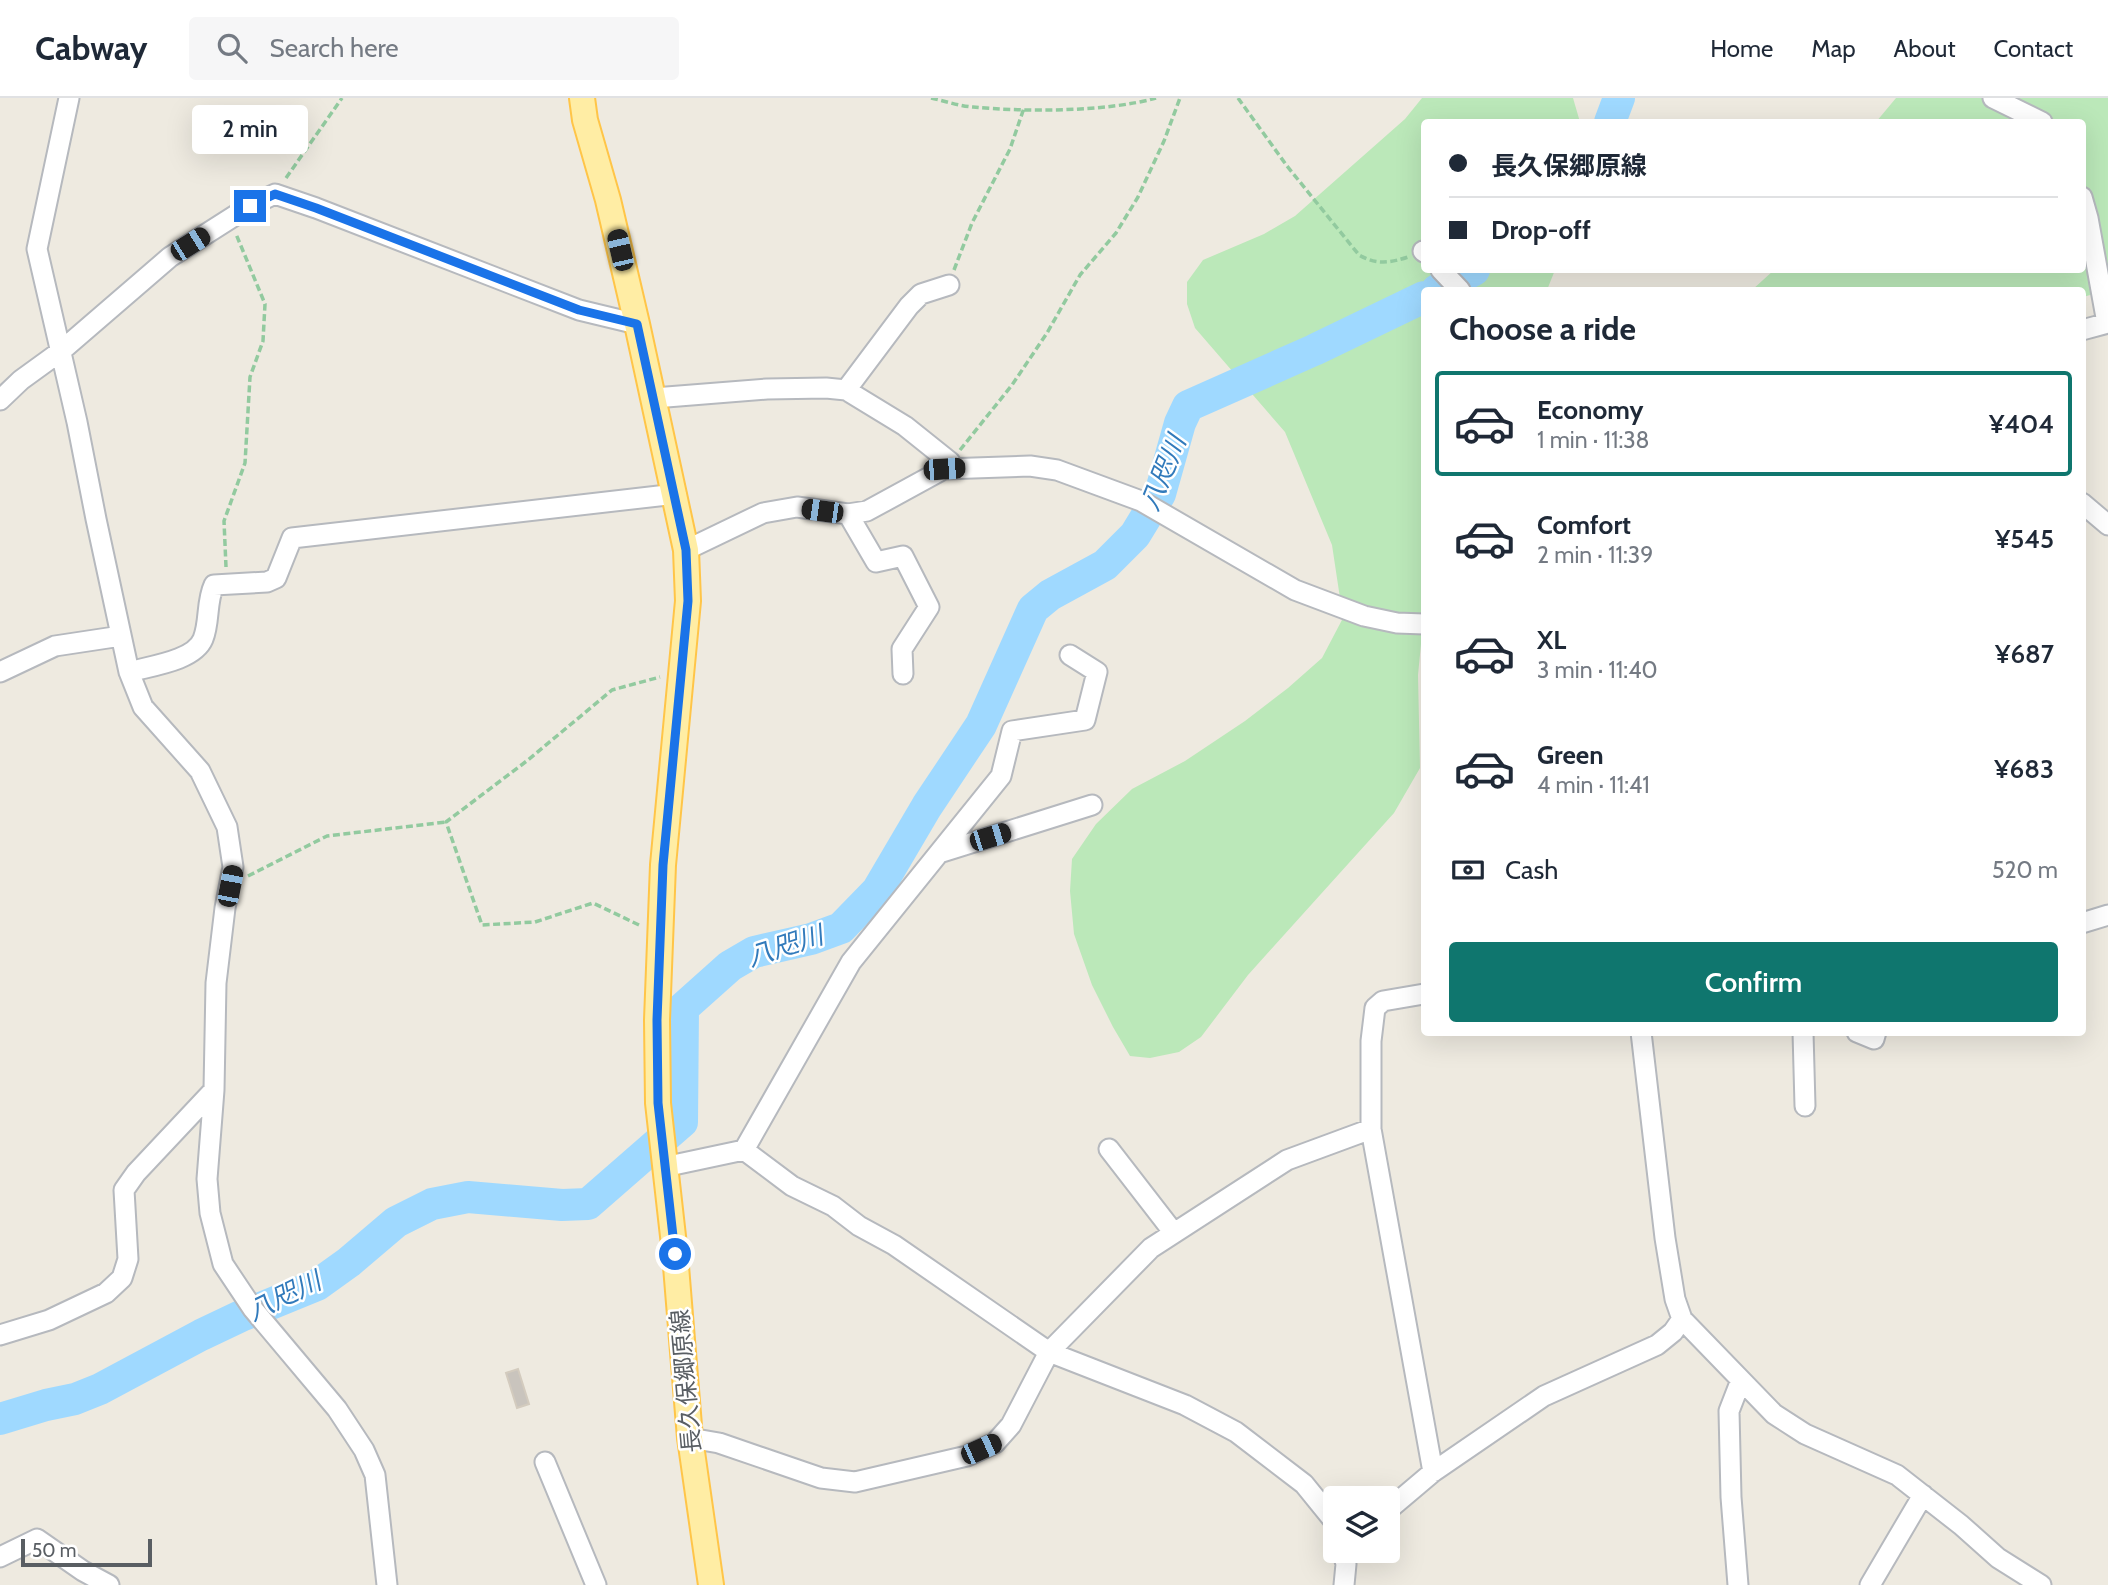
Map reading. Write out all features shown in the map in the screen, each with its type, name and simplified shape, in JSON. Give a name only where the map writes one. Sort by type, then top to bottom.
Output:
[{"type":"main road","name":"長久保郷原線","points":[[582,98],[585,120],[608,200],[637,324],[686,550],[688,601],[663,865],[657,1020],[658,1103],[675,1254],[690,1438],[711,1585]]},
{"type":"street","points":[[69,98],[37,249],[121,636],[129,672],[143,707],[200,771],[228,827],[233,867],[216,983],[214,1090],[207,1179],[210,1213],[223,1264],[253,1308],[337,1409],[364,1450],[375,1475],[387,1585]]},
{"type":"street","points":[[1993,98],[2036,119]]},
{"type":"street","points":[[0,400],[170,257],[275,194],[579,310],[637,324]]},
{"type":"street","points":[[2086,211],[2107,323],[2086,329]]},
{"type":"street","points":[[1444,273],[1457,287]]},
{"type":"street","points":[[846,390],[909,306],[921,294],[949,285]]},
{"type":"street","points":[[654,398],[767,389],[846,390],[905,426],[950,462]]},
{"type":"street","points":[[686,550],[763,513],[797,508],[848,514],[867,511],[944,469],[1030,466],[1057,470],[1140,501],[1295,590],[1364,616],[1397,623],[1421,624]]},
{"type":"street","points":[[129,672],[189,655],[203,640],[210,594],[214,585],[267,582],[276,578],[292,538],[676,494]]},
{"type":"street","points":[[2086,506],[2108,525]]},
{"type":"street","points":[[848,514],[876,562],[903,556],[929,607],[902,649],[903,674]]},
{"type":"street","points":[[0,672],[55,646],[121,636]]},
{"type":"street","points":[[664,1167],[744,1150],[851,962],[1001,776],[1012,731],[1085,720],[1097,671],[1070,655]]},
{"type":"street","points":[[939,853],[1093,805]]},
{"type":"street","points":[[2086,922],[2108,915]]},
{"type":"street","points":[[1421,995],[1383,1001],[1375,1008],[1371,1041],[1371,1129],[1433,1472]]},
{"type":"street","points":[[1641,1036],[1665,1238],[1675,1299],[1682,1319],[1774,1414],[1805,1434],[1897,1475],[1998,1558],[2041,1585]]},
{"type":"street","points":[[1804,1036],[1805,1106]]},
{"type":"street","points":[[0,1335],[49,1320],[106,1293],[122,1278],[128,1259],[124,1190],[136,1173],[214,1090]]},
{"type":"street","points":[[690,1438],[719,1443],[821,1478],[855,1482],[967,1456],[995,1443],[1011,1425],[1049,1352],[1151,1248],[1287,1160],[1371,1129]]},
{"type":"street","points":[[1109,1149],[1174,1233]]},
{"type":"street","points":[[744,1150],[792,1186],[833,1206],[1049,1352],[1212,1417],[1304,1484],[1323,1507]]},
{"type":"street","points":[[1400,1500],[1433,1472],[1544,1396],[1657,1345],[1673,1332],[1682,1319]]},
{"type":"street","points":[[1738,1585],[1731,1497],[1729,1411],[1741,1380]]},
{"type":"street","points":[[545,1462],[596,1585]]},
{"type":"street","points":[[1870,1585],[1923,1495]]},
{"type":"street","points":[[0,1557],[37,1539],[83,1572],[108,1585]]},
{"type":"street","points":[[1344,1585],[1347,1563]]},
{"type":"path","points":[[275,194],[342,98]]},
{"type":"path","points":[[931,98],[972,107],[1066,110],[1139,103],[1156,98]]},
{"type":"path","points":[[950,462],[1012,385],[1080,275],[1116,233],[1138,197],[1180,98]]},
{"type":"path","points":[[1238,98],[1287,166],[1359,255],[1369,261],[1386,263],[1421,252]]},
{"type":"path","points":[[949,285],[972,223],[1010,149],[1024,108]]},
{"type":"path","points":[[226,584],[224,521],[245,463],[250,377],[263,341],[265,304],[230,219]]},
{"type":"path","points":[[230,886],[327,836],[446,822],[528,760],[612,690],[682,671]]},
{"type":"path","points":[[446,822],[482,925],[535,922],[593,904],[660,935]]},
{"type":"green space","points":[[1422,98],[1573,98],[1579,119],[1421,119],[1421,273],[1554,273],[1548,287],[1421,287],[1421,644],[1418,675],[1420,768],[1394,813],[1248,975],[1201,1037],[1179,1052],[1150,1058],[1130,1056],[1092,985],[1074,934],[1070,891],[1072,859],[1096,824],[1132,789],[1185,761],[1245,721],[1322,658],[1343,618],[1332,545],[1285,432],[1195,328],[1187,304],[1187,282],[1203,260],[1264,234],[1295,216],[1405,119]]},
{"type":"green space","points":[[1896,98],[2108,98],[2108,290],[2086,296],[2086,287],[1755,287],[1771,273],[2086,273],[2086,119],[1878,119]]},
{"type":"building","points":[[518,1369],[529,1404],[517,1408],[506,1373]]},
{"type":"waterway","name":"八咫川","points":[[1611,119],[1619,98]]},
{"type":"waterway","name":"八咫川","points":[[1443,287],[1468,273]]},
{"type":"waterway","name":"八咫川","points":[[0,1419],[75,1399],[100,1389],[201,1335],[317,1285],[396,1222],[432,1204],[468,1197],[562,1205],[588,1204],[682,1122],[683,1008],[730,966],[754,952],[811,939],[841,928],[877,891],[927,806],[981,725],[1033,609],[1050,595],[1105,565],[1135,535],[1160,494],[1180,423],[1188,406],[1421,298]]},
{"type":"route","points":[[250,206],[275,194],[579,310],[637,324],[686,550],[688,601],[663,865],[657,1020],[658,1103],[675,1254]]}]
